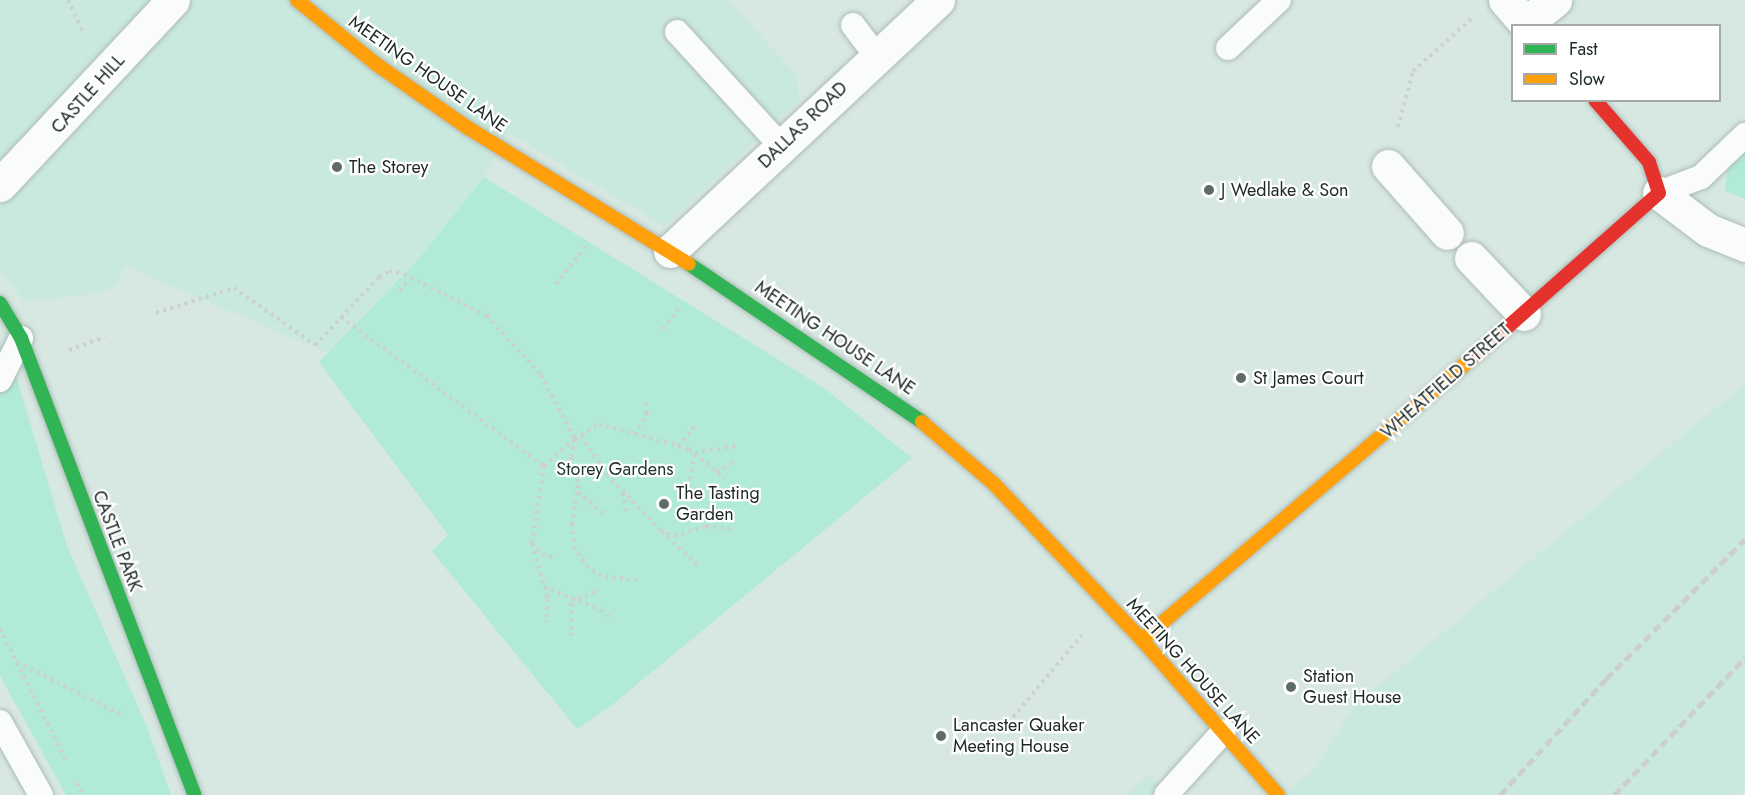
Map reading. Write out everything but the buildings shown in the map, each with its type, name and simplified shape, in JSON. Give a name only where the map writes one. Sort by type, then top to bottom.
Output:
[{"type":"street","name":"CASTLE HILL","points":[[0,185],[173,0]]},
{"type":"street","name":"MEETING HOUSE LANE","points":[[297,0],[376,64],[468,128],[670,251],[906,407],[994,483],[1224,730],[1278,795]]},
{"type":"street","name":"DALLAS ROAD","points":[[670,251],[938,0]]},
{"type":"street","points":[[1520,16],[1555,0]]},
{"type":"street","points":[[1596,102],[1649,162],[1659,193],[1708,230],[1745,245]]},
{"type":"street","points":[[1388,166],[1447,233]]},
{"type":"street","name":"WHEATFIELD STREET","points":[[1142,640],[1524,314],[1659,193]]},
{"type":"street","points":[[1471,258],[1524,314]]},
{"type":"street","name":"CASTLE PARK","points":[[0,303],[21,339],[195,795]]},
{"type":"lane","points":[[1228,48],[1279,0]]},
{"type":"lane","points":[[853,25],[876,56]]},
{"type":"lane","points":[[677,32],[781,146]]},
{"type":"lane","points":[[1659,193],[1701,177],[1745,135]]},
{"type":"lane","points":[[0,380],[21,339]]},
{"type":"lane","points":[[0,722],[41,795]]},
{"type":"lane","points":[[1166,795],[1224,730]]},
{"type":"path","points":[[69,0],[85,37]]},
{"type":"path","points":[[1388,166],[1413,70],[1474,16]]},
{"type":"path","points":[[556,284],[587,244]]},
{"type":"path","points":[[156,314],[234,288],[315,345],[389,271],[411,278],[487,316],[541,375],[575,440],[571,457],[577,491],[572,524],[574,546],[586,566],[605,577],[638,580]]},
{"type":"path","points":[[399,290],[411,278]]},
{"type":"path","points":[[663,328],[679,308]]},
{"type":"path","points":[[341,317],[544,466]]},
{"type":"path","points":[[634,435],[647,413],[645,399]]},
{"type":"path","points":[[678,446],[693,429],[693,421]]},
{"type":"path","points":[[546,622],[548,599],[532,543],[544,466],[575,440],[599,424],[695,453],[725,478]]},
{"type":"path","points":[[580,436],[623,492],[700,567]]},
{"type":"path","points":[[695,453],[735,446]]},
{"type":"path","points":[[690,480],[695,453]]},
{"type":"path","points":[[717,472],[735,461]]},
{"type":"path","points":[[577,491],[603,513]]},
{"type":"path","points":[[623,492],[626,515]]},
{"type":"path","points":[[660,530],[674,536],[706,526],[731,529]]},
{"type":"path","points":[[532,543],[542,554],[554,558]]},
{"type":"path","points":[[543,587],[571,601],[601,610],[613,620]]},
{"type":"path","points":[[571,601],[600,590]]},
{"type":"path","points":[[571,601],[571,636]]},
{"type":"path","points":[[0,629],[68,764]]},
{"type":"path","points":[[1013,717],[1073,645]]},
{"type":"path","points":[[17,662],[174,742]]},
{"type":"path","points":[[73,775],[83,795]]},
{"type":"shaded area","points":[[0,0],[728,0],[797,75],[799,100],[664,226],[509,133],[484,177],[417,261],[328,353],[125,266],[117,285],[100,293],[24,302],[0,268]]},
{"type":"shaded area","points":[[1745,384],[1745,788],[1737,795],[1284,795],[1315,769],[1354,706]]},
{"type":"shaded area","points":[[1150,774],[1167,795],[1126,795]]},
{"type":"green space","points":[[1745,147],[1745,199],[1725,191],[1728,163]]},
{"type":"green space","name":"Storey Gardens","points":[[484,177],[824,388],[912,458],[612,705],[577,729],[432,551],[448,535],[319,362],[417,261]]},
{"type":"green space","points":[[0,346],[10,356],[67,546],[147,727],[171,795],[66,795],[0,676]]},
{"type":"railway","points":[[1500,795],[1606,679],[1745,539]]},
{"type":"railway","points":[[1614,795],[1745,658]]},
{"type":"traffic: fast","points":[[689,264],[922,422]]},
{"type":"traffic: fast","points":[[0,303],[21,338],[195,795]]},
{"type":"traffic: slow","points":[[297,0],[376,64],[468,128],[689,264]]},
{"type":"traffic: slow","points":[[1142,640],[1476,355]]},
{"type":"traffic: slow","points":[[922,422],[994,484],[1142,640],[1278,795]]},
{"type":"traffic: jam","points":[[1476,355],[1659,193],[1649,162],[1597,102]]},
{"type":"place","name":"The Storey","points":[[337,167]]},
{"type":"place","name":"J Wedlake & Son","points":[[1209,190]]},
{"type":"place","name":"St James Court","points":[[1241,378]]},
{"type":"place","name":"The Tasting Garden","points":[[664,504]]},
{"type":"place","name":"Station Guest House","points":[[1291,687]]},
{"type":"place","name":"Lancaster Quaker Meeting House","points":[[941,736]]}]
